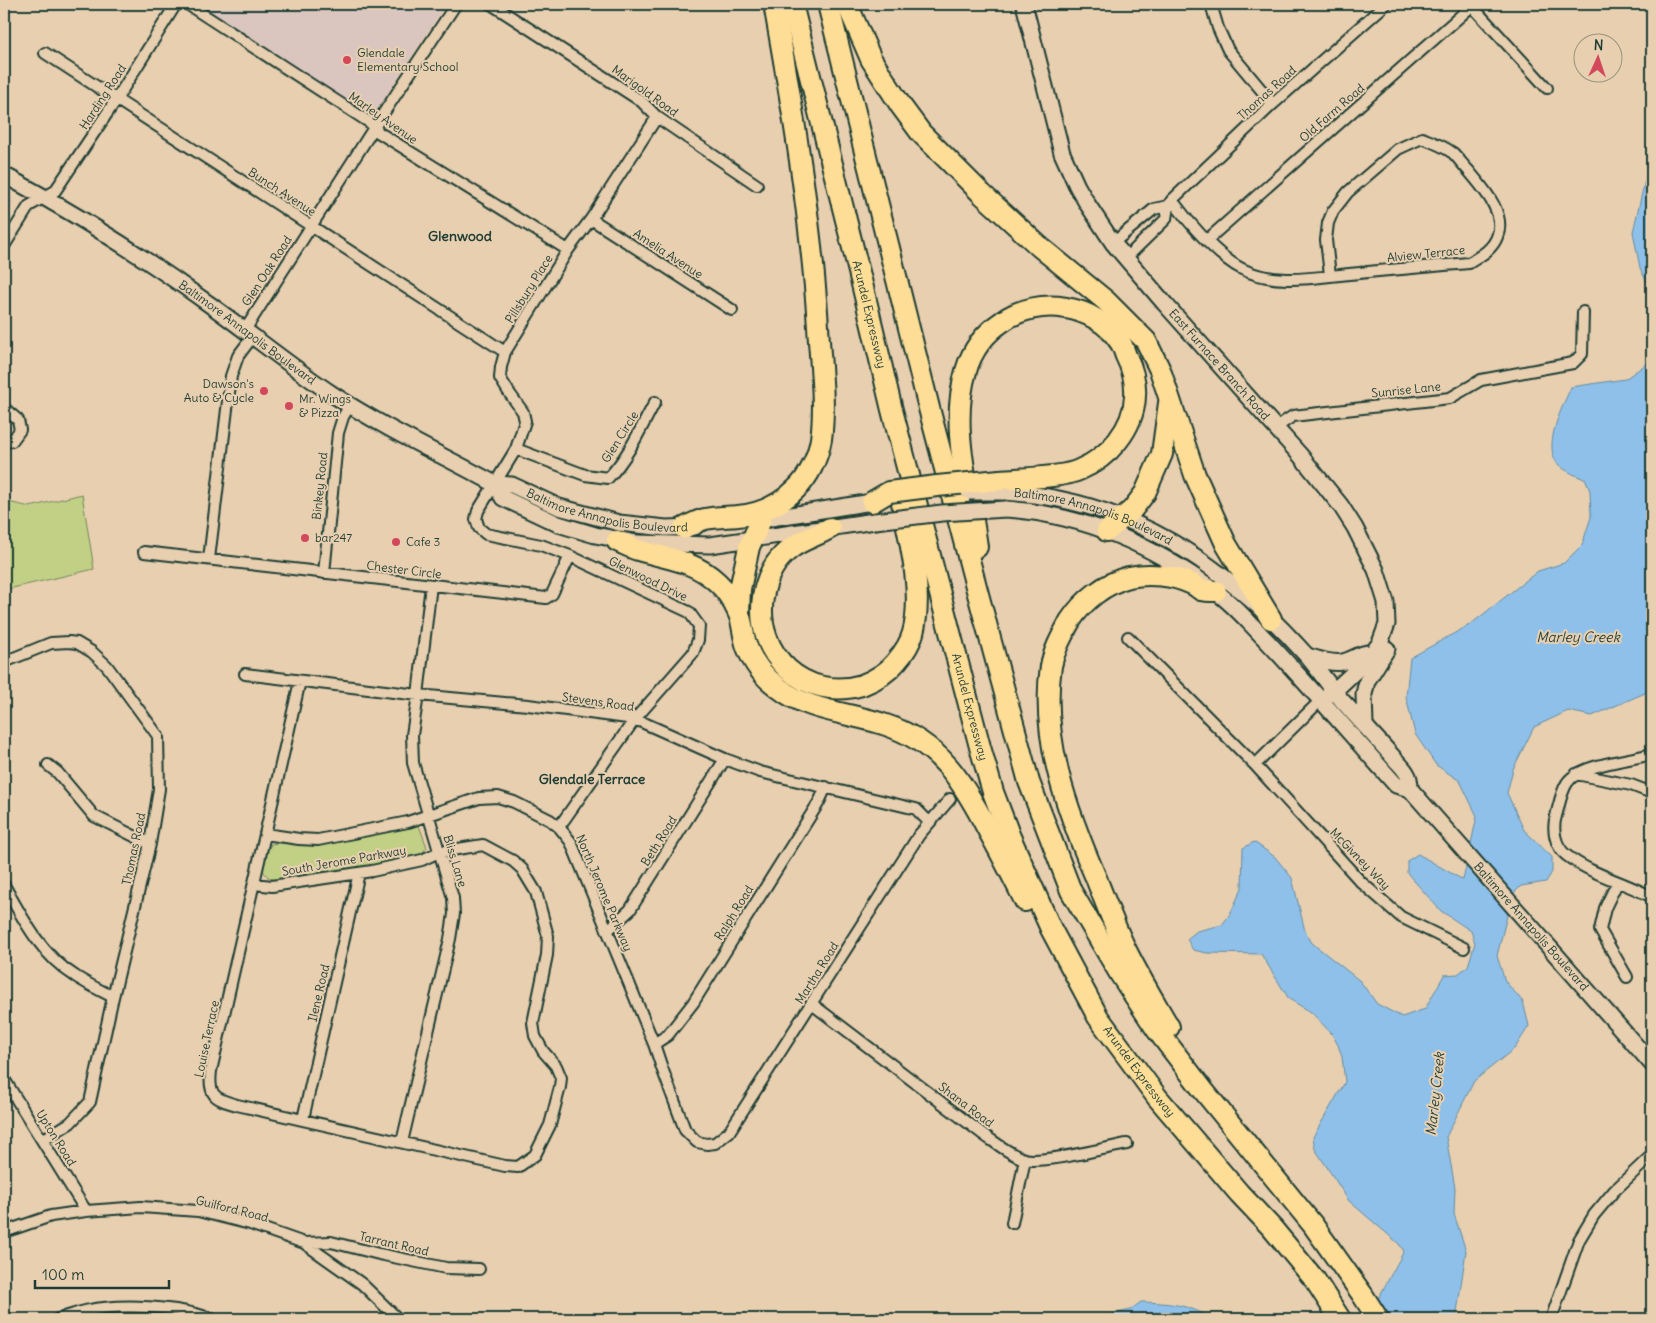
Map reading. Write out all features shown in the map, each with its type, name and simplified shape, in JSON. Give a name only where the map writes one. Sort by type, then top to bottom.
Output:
[{"type":"highway","points":[[684,528],[704,519],[741,516],[763,511],[778,502],[796,490],[808,474],[820,441],[823,422],[822,382],[811,242],[774,4]]},
{"type":"highway","name":"Arundel Expressway","points":[[792,4],[892,410],[993,792],[1010,837],[1051,929],[1098,1017],[1151,1089],[1315,1280],[1338,1315]]},
{"type":"highway","points":[[828,4],[930,412],[1029,782],[1070,891],[1120,974],[1152,1022],[1203,1090],[1313,1225],[1378,1319]]},
{"type":"highway","points":[[847,4],[871,59],[920,133],[982,194],[1040,247],[1106,301],[1146,341],[1160,370],[1195,474],[1226,544],[1271,619]]},
{"type":"highway","points":[[873,511],[890,492],[938,486],[1001,486],[1078,471],[1098,460],[1119,439],[1130,420],[1135,396],[1132,370],[1120,342],[1108,329],[1091,316],[1072,310],[1053,305],[1031,307],[1014,313],[993,328],[978,345],[971,357],[965,371],[961,397],[960,442],[980,563],[978,594]]},
{"type":"highway","points":[[1114,524],[1132,510],[1145,493],[1157,469],[1162,454],[1170,398]]},
{"type":"highway","points":[[830,528],[789,549],[774,565],[764,586],[760,611],[762,627],[768,642],[781,664],[802,680],[823,688],[840,689],[872,681],[889,671],[903,654],[913,632],[916,613],[915,578],[887,427],[892,410]]},
{"type":"highway","points":[[738,613],[749,547],[757,529]]},
{"type":"highway","points":[[617,540],[636,550],[675,559],[696,567],[719,584],[738,613],[747,648],[760,671],[780,689],[804,703],[867,719],[901,731],[927,746],[945,763],[960,780],[971,797],[1067,982],[1083,990]]},
{"type":"highway","points":[[1203,1090],[1126,948],[1087,858],[1068,808],[1055,757],[1048,691],[1051,664],[1059,640],[1075,614],[1091,596],[1114,582],[1141,575],[1173,577],[1202,590],[1216,591]]},
{"type":"main road","name":"East Furnace Branch Road","points":[[1024,4],[1062,153],[1077,186],[1113,243],[1300,455],[1340,506],[1355,528],[1381,585],[1386,602],[1387,624],[1380,643],[1374,653],[1334,691],[1321,700]]},
{"type":"main road","name":"Baltimore Annapolis Boulevard","points":[[4,175],[145,260],[249,333],[303,374],[350,405],[494,484],[512,485],[559,507],[619,523],[657,528],[725,525],[757,529],[830,528],[873,511]]},
{"type":"main road","name":"Baltimore Annapolis Boulevard","points":[[494,484],[503,498],[534,514],[579,531],[617,540],[654,545],[710,545],[757,529],[873,511],[942,513],[1006,509],[1114,524],[1172,542],[1196,556],[1243,592],[1307,656],[1334,691],[1409,775],[1410,789]]},
{"type":"main road","name":"Baltimore Annapolis Boulevard","points":[[1001,486],[1087,506],[1114,524],[1137,543],[1161,555],[1216,591],[1241,613],[1396,785],[1410,789],[1652,1064]]},
{"type":"main road","points":[[1365,725],[1364,694],[1367,681],[1394,636],[1387,624]]},
{"type":"main road","points":[[1307,656],[1332,662],[1344,662],[1363,652],[1374,653]]},
{"type":"street","name":"Harding Road","points":[[4,246],[29,206],[55,191],[116,100],[176,4]]},
{"type":"street","name":"Marley Avenue","points":[[187,4],[374,126],[378,132],[568,250]]},
{"type":"street","name":"Glen Oak Road","points":[[249,333],[311,226],[374,126],[456,4]]},
{"type":"street","name":"Marigold Road","points":[[491,4],[641,101],[657,117],[757,185]]},
{"type":"street","points":[[1211,4],[1218,28],[1228,50],[1273,104]]},
{"type":"street","name":"Thomas Road","points":[[1113,243],[1154,209],[1170,203],[1273,104],[1386,4]]},
{"type":"street","points":[[1473,5],[1546,88]]},
{"type":"street","name":"Old Farm Road","points":[[1207,240],[1473,5]]},
{"type":"street","name":"Bunch Avenue","points":[[44,53],[505,352]]},
{"type":"street","name":"Pillsbury Place","points":[[494,484],[516,449],[525,421],[523,412],[500,378],[505,352],[568,250],[591,219],[657,117]]},
{"type":"street","name":"Alview Terrace","points":[[1170,203],[1228,260],[1242,269],[1263,277],[1279,279],[1330,275],[1469,263],[1493,245],[1498,235],[1499,222],[1495,208],[1484,190],[1454,154],[1437,143],[1422,138],[1398,149],[1348,192],[1333,211],[1328,223],[1326,240],[1330,275]]},
{"type":"street","name":"Thomas Road","points":[[1126,258],[1166,219],[1170,203]]},
{"type":"street","name":"Amelia Avenue","points":[[591,219],[732,310]]},
{"type":"street","name":"Sunrise Lane","points":[[1275,428],[1293,416],[1450,398],[1481,380],[1573,363],[1582,354],[1583,312]]},
{"type":"street","points":[[210,560],[231,376],[249,333]]},
{"type":"street","name":"Glen Circle","points":[[516,449],[584,475],[608,478],[618,467],[630,448],[655,402]]},
{"type":"street","name":"Binkey Road","points":[[324,573],[338,433],[343,417],[350,405]]},
{"type":"street","points":[[4,408],[14,416],[20,425],[20,430],[15,438],[4,442]]},
{"type":"street","name":"Glenwood Drive","points":[[494,484],[478,511],[476,520],[479,528],[486,534],[541,545],[570,556],[689,612],[699,626],[698,640],[694,653],[635,719],[559,827]]},
{"type":"street","name":"Chester Circle","points":[[144,552],[546,598],[552,594],[570,556]]},
{"type":"street","name":"Bliss Lane","points":[[402,1142],[450,939],[454,914],[453,898],[440,852],[427,816],[413,763],[412,735],[431,585]]},
{"type":"street","name":"McGivney Way","points":[[1128,637],[1255,765],[1361,882],[1401,916],[1464,948]]},
{"type":"street","name":"Thomas Road","points":[[4,662],[51,643],[70,642],[85,647],[107,666],[158,736],[159,789],[150,844],[90,1102],[70,1123],[42,1140]]},
{"type":"street","name":"Stevens Road","points":[[245,674],[418,695],[528,705],[635,719],[725,760],[760,772],[916,809],[929,822]]},
{"type":"street","name":"Louise Terrace","points":[[300,680],[209,1083],[212,1093],[220,1100],[505,1166],[518,1167]]},
{"type":"street","points":[[1255,765],[1321,700]]},
{"type":"street","points":[[1652,754],[1575,774],[1566,784],[1554,823],[1556,842],[1564,854],[1617,883],[1652,897]]},
{"type":"street","name":"Beth Road","points":[[608,930],[630,910],[725,760]]},
{"type":"street","points":[[48,765],[58,773],[94,816],[150,844]]},
{"type":"street","points":[[1575,774],[1631,785],[1652,793]]},
{"type":"street","name":"Ralph Road","points":[[654,1044],[668,1035],[693,1002],[819,802],[826,787]]},
{"type":"street","name":"North Jerome Parkway","points":[[265,834],[298,840],[318,840],[408,822],[479,798],[498,797],[514,802],[559,827],[571,842],[608,930],[654,1044],[685,1130],[697,1142]]},
{"type":"street","name":"Martha Road","points":[[697,1142],[715,1143],[729,1132],[913,844],[929,822],[950,799]]},
{"type":"street","name":"South Jerome Parkway","points":[[254,884],[272,886],[401,866],[440,852],[465,847],[484,846],[513,861],[522,869],[536,892],[548,941],[547,955],[533,1023],[535,1036],[556,1066],[561,1078],[550,1126],[541,1146],[535,1155],[518,1167]]},
{"type":"street","name":"Ilene Road","points":[[303,1120],[359,873]]},
{"type":"street","points":[[1617,883],[1605,908],[1600,930],[1627,977]]},
{"type":"street","points":[[4,885],[34,937],[55,961],[74,976],[113,997]]},
{"type":"street","name":"Shana Road","points":[[812,1004],[984,1135],[1025,1159]]},
{"type":"street","name":"Upton Road","points":[[4,1079],[86,1211]]},
{"type":"street","points":[[1012,1223],[1025,1159],[1045,1159],[1127,1144]]},
{"type":"street","points":[[1551,1319],[1579,1240],[1614,1190],[1652,1155]]},
{"type":"street","name":"Guilford Road","points":[[4,1232],[51,1216],[86,1211],[141,1207],[198,1211],[250,1224],[304,1243],[362,1284],[398,1319]]},
{"type":"street","name":"Tarrant Road","points":[[304,1243],[331,1242],[446,1268],[479,1269]]},
{"type":"street","points":[[58,1319],[86,1311],[135,1306],[176,1310],[212,1319]]},
{"type":"shaded area","name":"Glendale Elementary School","points":[[199,4],[446,4],[372,117]]},
{"type":"shaded area","points":[[4,193],[12,198],[13,202],[4,223]]},
{"type":"green space","points":[[82,494],[94,569],[4,590],[4,501],[30,507]]},
{"type":"green space","points":[[418,823],[427,847],[411,860],[277,881],[268,877],[263,871],[265,857],[271,844],[315,844],[381,833]]},
{"type":"water","points":[[1652,150],[1652,293],[1640,268],[1633,232]]},
{"type":"water","name":"Marley Creek","points":[[1652,360],[1652,690],[1592,716],[1568,711],[1534,727],[1513,769],[1507,793],[1524,830],[1552,857],[1552,872],[1546,882],[1521,886],[1512,895],[1497,956],[1505,981],[1523,1002],[1529,1026],[1515,1048],[1474,1081],[1446,1137],[1455,1188],[1454,1214],[1466,1251],[1456,1319],[1355,1319],[1379,1297],[1404,1251],[1399,1244],[1349,1201],[1315,1149],[1313,1137],[1345,1082],[1342,1057],[1338,1045],[1332,1034],[1311,1012],[1289,999],[1261,954],[1207,953],[1193,950],[1187,939],[1197,931],[1222,925],[1230,914],[1242,888],[1243,848],[1254,842],[1275,857],[1292,878],[1305,931],[1312,943],[1360,981],[1377,1004],[1402,1017],[1425,1009],[1444,975],[1458,974],[1468,966],[1475,943],[1471,931],[1441,911],[1407,873],[1407,861],[1418,854],[1463,880],[1477,816],[1460,781],[1436,765],[1415,734],[1406,697],[1410,658],[1471,624],[1538,571],[1564,563],[1582,545],[1591,517],[1590,491],[1586,480],[1563,468],[1554,458],[1552,441],[1560,413],[1571,387],[1625,379]]},
{"type":"water","points":[[1141,1302],[1187,1307],[1213,1319],[1101,1319],[1102,1317],[1130,1310]]},
{"type":"place","name":"Glendale Elementary School","points":[[347,60]]},
{"type":"place","name":"Dawson's Auto & Cycle","points":[[264,391]]},
{"type":"place","name":"Mr. Wings & Pizza","points":[[289,406]]},
{"type":"place","name":"bar247","points":[[305,538]]},
{"type":"place","name":"Cafe 3","points":[[396,542]]},
{"type":"district","name":"Glenwood","points":[[460,236]]},
{"type":"district","name":"Glendale Terrace","points":[[592,779]]}]
